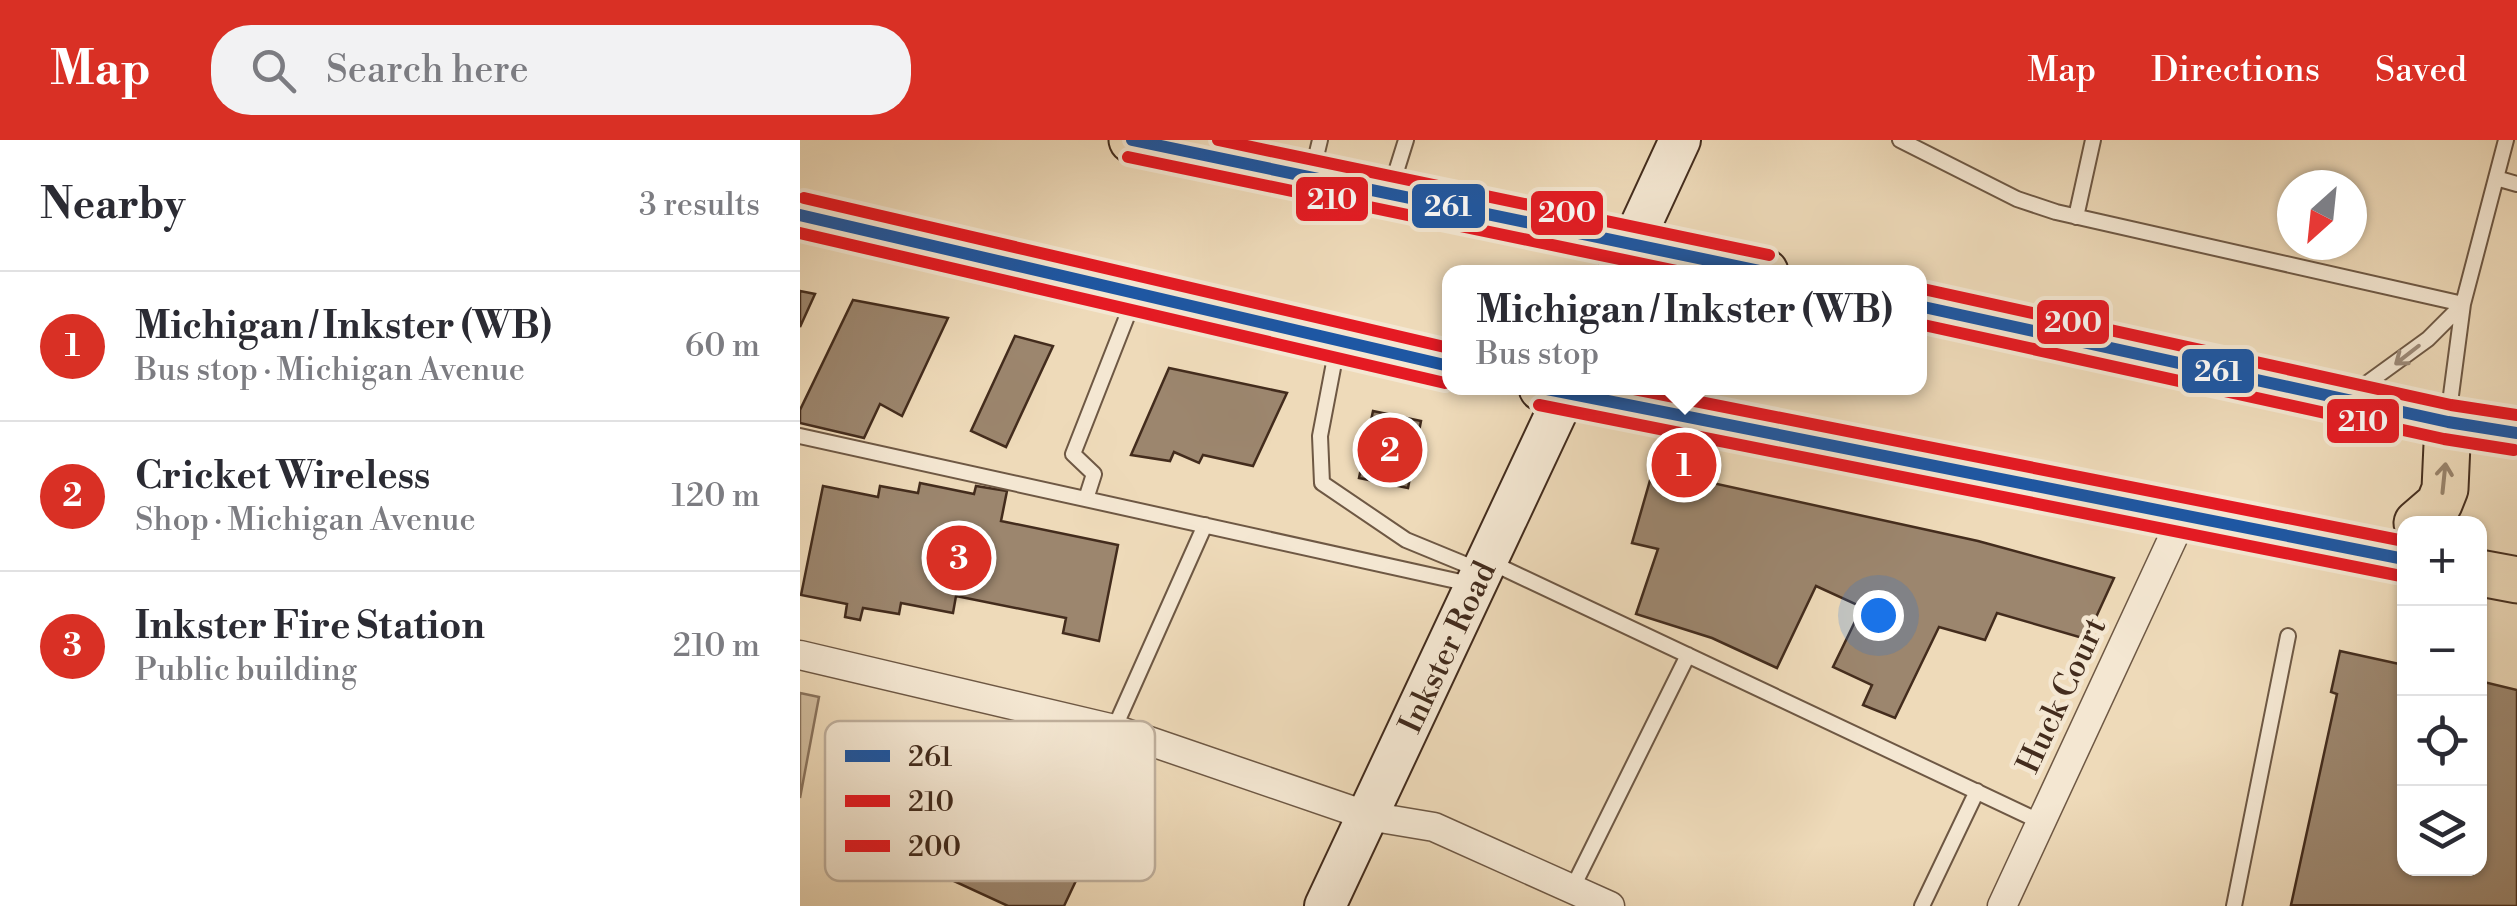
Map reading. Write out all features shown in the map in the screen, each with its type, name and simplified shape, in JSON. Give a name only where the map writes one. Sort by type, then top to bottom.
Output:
[{"type":"main road","points":[[1132,140],[1316,158],[1389,193],[1626,258],[1696,265]]},
{"type":"main road","points":[[1626,258],[1680,140]]},
{"type":"main road","points":[[800,215],[1442,364]]},
{"type":"main road","points":[[1927,308],[2448,422],[2517,433]]},
{"type":"main road","name":"Inkster Road","points":[[1326,906],[1482,572],[1556,395]]},
{"type":"main road","points":[[1589,395],[2184,514],[2396,549]]},
{"type":"main road","points":[[2425,516],[2439,504],[2445,489],[2448,422]]},
{"type":"main road","points":[[2487,574],[2517,580]]},
{"type":"street","name":"Huck Court","points":[[2002,906],[2184,514]]},
{"type":"street","points":[[800,655],[1080,721]]},
{"type":"street","points":[[1155,743],[1368,816],[1434,827],[1610,906]]},
{"type":"lane","points":[[1389,193],[1406,140]]},
{"type":"lane","points":[[1900,140],[2017,199],[2076,217],[2462,304]]},
{"type":"lane","points":[[2076,217],[2093,140]]},
{"type":"lane","points":[[2448,422],[2462,304],[2506,140]]},
{"type":"lane","points":[[2496,178],[2517,184]]},
{"type":"lane","points":[[1086,499],[1094,474],[1073,454],[1136,294]]},
{"type":"lane","points":[[2346,398],[2403,360],[2462,304]]},
{"type":"lane","points":[[1338,341],[1320,436],[1322,483],[1406,540],[1688,655],[2041,822]]},
{"type":"lane","points":[[800,436],[1205,526],[1482,572]]},
{"type":"lane","points":[[1118,721],[1205,526]]},
{"type":"lane","points":[[2234,906],[2288,636]]},
{"type":"lane","points":[[1572,889],[1688,655]]},
{"type":"lane","points":[[1922,906],[1977,791]]},
{"type":"shaded area","points":[[800,693],[819,697],[800,798]]},
{"type":"building","points":[[800,291],[815,294],[800,327]]},
{"type":"building","points":[[853,300],[948,318],[902,416],[880,404],[864,438],[800,423],[800,410]]},
{"type":"building","points":[[1015,336],[1053,346],[1006,447],[971,431]]},
{"type":"building","points":[[1169,368],[1287,393],[1253,466],[1203,455],[1199,463],[1174,452],[1170,461],[1131,455]]},
{"type":"building","points":[[1373,411],[1421,421],[1408,488],[1359,478]]},
{"type":"building","points":[[1653,470],[1978,541],[2114,578],[2086,639],[1997,613],[1985,640],[1939,627],[1895,718],[1863,705],[1872,685],[1833,667],[1862,607],[1816,586],[1777,668],[1712,638],[1636,614],[1658,549],[1632,543]]},
{"type":"building","points":[[920,483],[974,494],[976,486],[1007,491],[1001,521],[1118,545],[1099,641],[1063,633],[1066,618],[956,596],[953,613],[901,603],[899,614],[863,608],[860,620],[845,617],[847,604],[801,595],[823,486],[878,497],[880,486],[918,493]]},
{"type":"building","points":[[2340,651],[2397,663],[2397,876],[2487,876],[2487,683],[2517,690],[2517,906],[2291,905],[2337,694],[2331,692]]},
{"type":"building","points":[[954,881],[1076,881],[1064,906],[1008,906]]},
{"type":"transit line","name":"261","points":[[1132,140],[1731,265]]},
{"type":"transit line","name":"200","points":[[1218,140],[1769,255]]},
{"type":"transit line","name":"210","points":[[1128,157],[1648,265]]},
{"type":"transit line","name":"200","points":[[804,198],[1442,346]]},
{"type":"transit line","name":"261","points":[[800,215],[1442,364]]},
{"type":"transit line","name":"210","points":[[800,233],[1442,382]]},
{"type":"transit line","name":"200","points":[[1927,290],[2451,405],[2517,415]]},
{"type":"transit line","name":"261","points":[[1927,308],[2448,422],[2517,433]]},
{"type":"transit line","name":"210","points":[[1927,326],[2444,439],[2514,450]]},
{"type":"transit line","name":"261","points":[[1577,395],[2397,558]]},
{"type":"transit line","name":"200","points":[[1664,395],[2397,540]]},
{"type":"transit line","name":"210","points":[[1539,405],[2397,575]]},
{"type":"place","name":"Cricket Wireless","points":[[1390,450]]},
{"type":"place","name":"Michigan / Inkster (WB)","points":[[1684,465]]},
{"type":"place","name":"Inkster Fire Station","points":[[959,558]]}]
